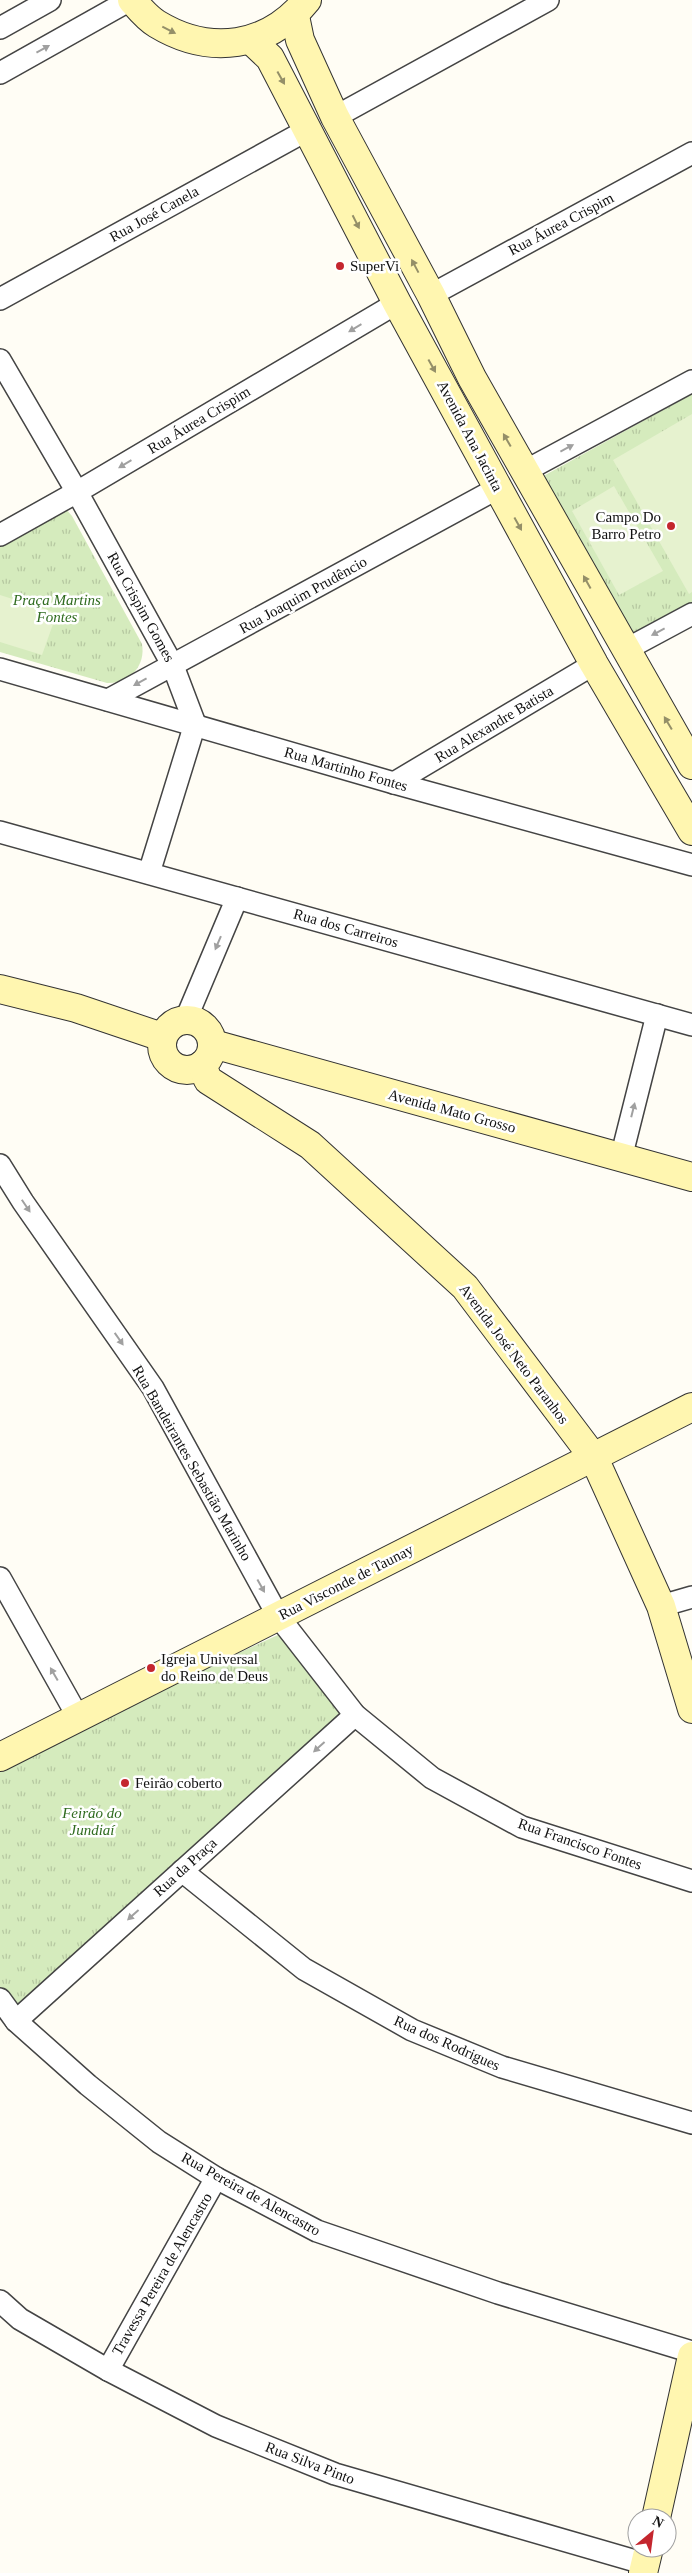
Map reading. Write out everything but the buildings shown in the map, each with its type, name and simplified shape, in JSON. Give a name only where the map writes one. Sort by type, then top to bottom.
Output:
[{"type":"main road","points":[[131,0],[155,23],[185,38],[218,44],[251,40],[274,30],[301,8]]},
{"type":"main road","name":"Avenida Ana Jacinta","points":[[301,8],[300,40],[335,117],[472,378],[625,650],[688,757]]},
{"type":"main road","name":"Avenida Ana Jacinta","points":[[251,40],[270,58],[397,303],[594,664],[654,763],[692,831]]},
{"type":"main road","points":[[446,391],[472,378]]},
{"type":"main road","points":[[654,763],[688,757]]},
{"type":"main road","points":[[0,989],[76,1008],[162,1037]]},
{"type":"main road","points":[[186,1019],[201,1024],[211,1036],[207,1055],[187,1070],[172,1066],[162,1053],[162,1037],[171,1024],[186,1019]]},
{"type":"main road","name":"Avenida Mato Grosso","points":[[207,1055],[692,1177]]},
{"type":"main road","name":"Avenida José Neto Paranhos","points":[[207,1055],[208,1080],[310,1145],[465,1286],[594,1458],[660,1606],[692,1709]]},
{"type":"main road","name":"Rua Visconde de Taunay","points":[[0,1756],[692,1407]]},
{"type":"main road","points":[[658,2508],[692,2356]]},
{"type":"street","points":[[0,28],[50,0]]},
{"type":"street","points":[[0,73],[131,0]]},
{"type":"street","points":[[335,117],[548,0]]},
{"type":"street","name":"Rua José Canela","points":[[0,300],[308,129]]},
{"type":"street","name":"Rua Áurea Crispim","points":[[430,295],[692,153]]},
{"type":"street","name":"Rua Áurea Crispim","points":[[0,535],[77,492],[397,303]]},
{"type":"street","name":"Rua Crispim Gomes","points":[[0,360],[77,492],[173,666],[195,724]]},
{"type":"street","points":[[525,471],[692,381]]},
{"type":"street","name":"Rua Joaquim Prudêncio","points":[[108,700],[498,488]]},
{"type":"street","points":[[625,650],[692,614]]},
{"type":"street","name":"Rua Alexandre Batista","points":[[394,783],[594,664]]},
{"type":"street","name":"Rua Martinho Fontes","points":[[0,669],[394,783],[692,865]]},
{"type":"street","points":[[149,873],[195,724]]},
{"type":"street","name":"Rua dos Carreiros","points":[[0,832],[692,1025]]},
{"type":"street","points":[[186,1019],[237,898]]},
{"type":"street","points":[[621,1158],[657,1015]]},
{"type":"street","name":"Rua Bandeirantes Sebastião Marinho","points":[[0,1165],[23,1202],[153,1388],[278,1616]]},
{"type":"street","points":[[0,1578],[78,1717]]},
{"type":"street","points":[[660,1606],[692,1596]]},
{"type":"street","name":"Rua Francisco Fontes","points":[[278,1616],[355,1715],[432,1778],[522,1827],[692,1881]]},
{"type":"street","name":"Rua da Praça","points":[[16,2021],[355,1715]]},
{"type":"street","name":"Rua dos Rodrigues","points":[[182,1871],[304,1969],[412,2030],[502,2067],[692,2123]]},
{"type":"street","name":"Rua Pereira de Alencastro","points":[[0,2000],[16,2021],[88,2085],[159,2142],[216,2178],[317,2232],[498,2293],[692,2352]]},
{"type":"street","name":"Travessa Pereira de Alencastro","points":[[108,2370],[216,2178]]},
{"type":"street","name":"Rua Silva Pinto","points":[[0,2301],[20,2319],[108,2370],[216,2426],[335,2474],[646,2562]]},
{"type":"green space","points":[[692,394],[692,603],[623,643],[538,479]]},
{"type":"green space","name":"Campo Do Barro Petro","points":[[692,414],[692,592],[689,594],[613,460]]},
{"type":"green space","points":[[614,486],[663,571],[619,595],[572,511]]},
{"type":"green space","name":"Praça Martins Fontes","points":[[65,508],[72,516],[142,644],[141,660],[134,672],[129,677],[115,683],[107,683],[0,652],[0,538]]},
{"type":"green space","points":[[0,595],[57,613],[42,655],[0,642]]},
{"type":"green space","name":"Feirão do Jundiaí","points":[[282,1633],[352,1713],[17,2013],[0,1988],[0,1764]]},
{"type":"place","name":"SuperVi","points":[[340,266]]},
{"type":"place","name":"Campo Do Barro Petro","points":[[671,526]]},
{"type":"place","name":"Igreja Universal do Reino de Deus","points":[[151,1668]]},
{"type":"place","name":"Feirão coberto","points":[[125,1783]]}]
